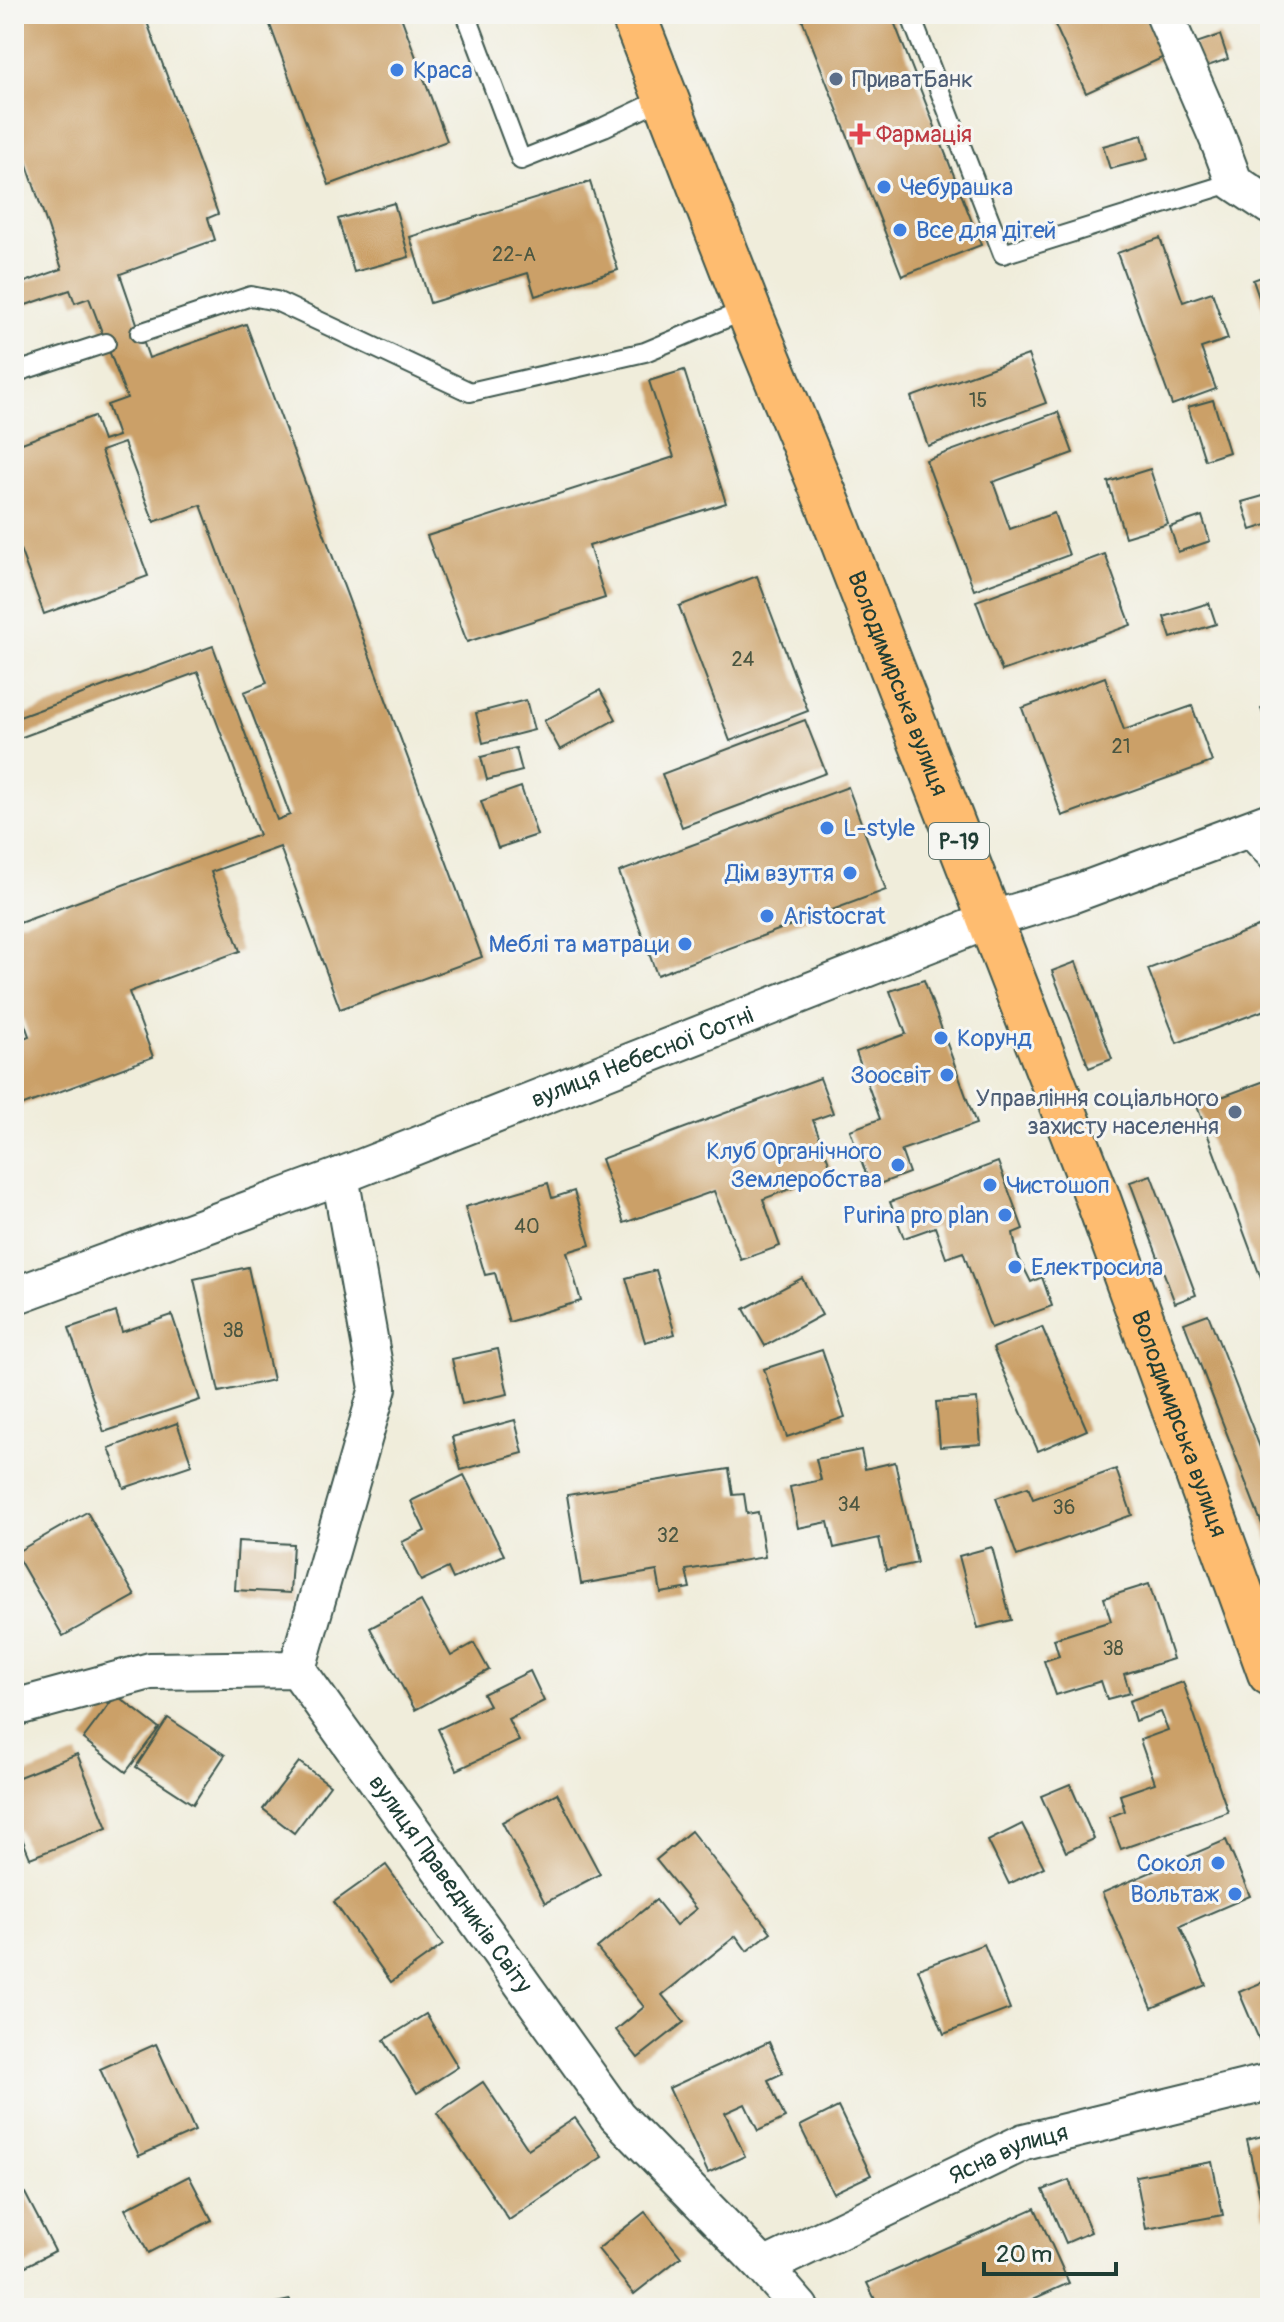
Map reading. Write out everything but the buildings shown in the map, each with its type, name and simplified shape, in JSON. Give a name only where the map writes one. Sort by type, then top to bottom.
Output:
[{"type":"main road","name":"Володимирська вулиця","points":[[633,14],[748,309],[830,508],[1094,1188],[1270,1673]]},
{"type":"street","points":[[1164,14],[1234,182],[1270,206]]},
{"type":"street","name":"вулиця Небесної Сотні","points":[[14,1296],[340,1176],[990,920],[1071,895],[1255,826]]},
{"type":"street","points":[[14,1708],[150,1671],[297,1669],[378,1388],[340,1176]]},
{"type":"street","name":"вулиця Праведників Світу","points":[[297,1669],[617,2116],[800,2308]]},
{"type":"street","name":"Ясна вулиця","points":[[764,2267],[1024,2142],[1270,2082]]},
{"type":"lane","points":[[466,14],[521,160],[604,127],[665,98]]},
{"type":"lane","points":[[910,14],[1003,254],[1234,182]]},
{"type":"lane","points":[[140,333],[251,296],[276,301],[470,392],[645,352],[748,309]]},
{"type":"lane","points":[[14,373],[106,343]]},
{"type":"lane","points":[[1255,826],[1270,862]]},
{"type":"place","name":"Краса","points":[[397,70]]},
{"type":"place","name":"ПриватБанк","points":[[836,79]]},
{"type":"place","name":"Фармація","points":[[860,134]]},
{"type":"place","name":"Чебурашка","points":[[884,187]]},
{"type":"place","name":"Все для дітей","points":[[900,230]]},
{"type":"place","name":"L-style","points":[[827,828]]},
{"type":"place","name":"Дім взуття","points":[[850,873]]},
{"type":"place","name":"Aristocrat","points":[[767,916]]},
{"type":"place","name":"Меблі та матраци","points":[[685,944]]},
{"type":"place","name":"Корунд","points":[[941,1038]]},
{"type":"place","name":"Зоосвіт","points":[[947,1075]]},
{"type":"place","name":"Управління соціального захисту населення","points":[[1235,1112]]},
{"type":"place","name":"Клуб Органічного Землеробства","points":[[898,1165]]},
{"type":"place","name":"Чистошоп","points":[[990,1185]]},
{"type":"place","name":"Purina pro plan","points":[[1005,1215]]},
{"type":"place","name":"Електросила","points":[[1015,1267]]},
{"type":"place","name":"Сокол","points":[[1218,1863]]},
{"type":"place","name":"Вольтаж","points":[[1235,1894]]}]
